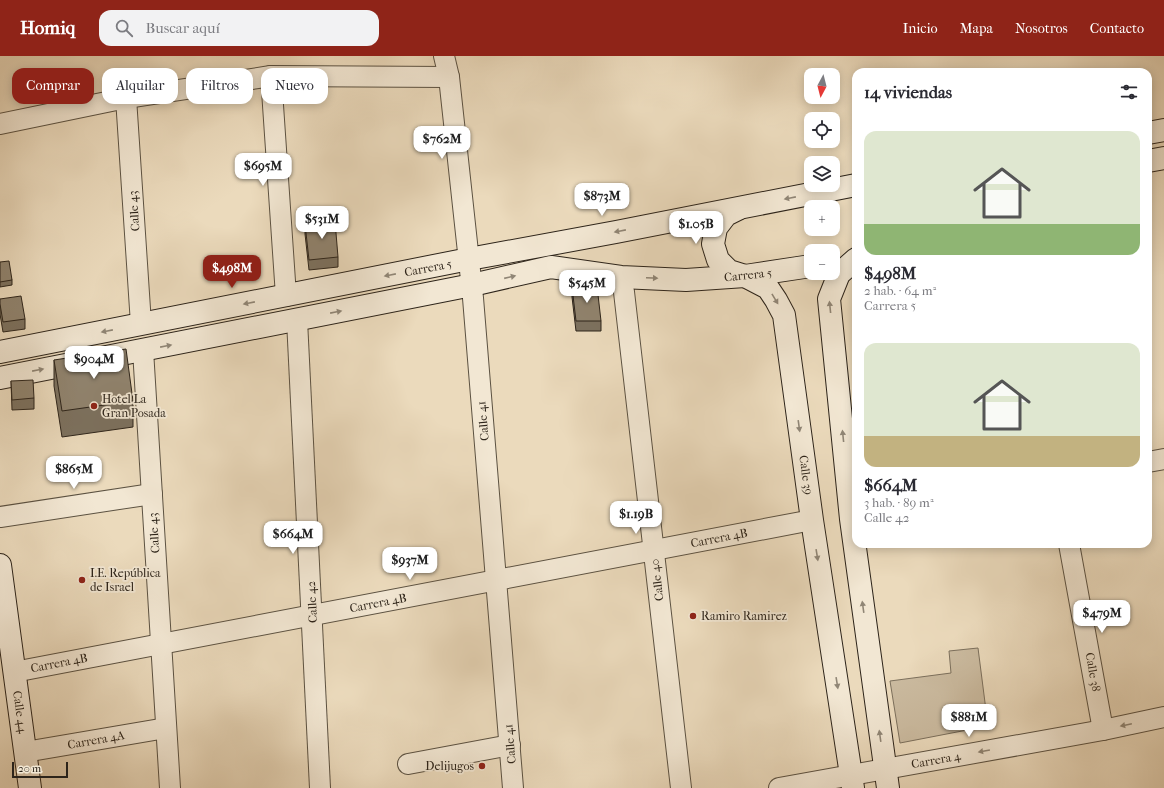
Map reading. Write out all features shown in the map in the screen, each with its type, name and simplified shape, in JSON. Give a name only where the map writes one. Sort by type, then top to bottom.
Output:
[{"type":"main road","points":[[1152,132],[1164,130]]},
{"type":"main road","points":[[1152,160],[1164,158]]},
{"type":"main road","name":"Carrera 5","points":[[0,352],[469,259],[849,189]]},
{"type":"main road","name":"Calle 39","points":[[741,208],[726,215],[722,219],[716,228],[713,244],[718,260],[729,271],[745,276],[768,288],[784,315],[812,520],[852,782]]},
{"type":"main road","points":[[840,258],[852,255]]},
{"type":"main road","points":[[852,263],[839,274],[829,299],[852,510]]},
{"type":"main road","name":"Carrera 5","points":[[0,378],[472,285],[551,267],[620,277],[686,280],[745,276],[804,267]]},
{"type":"main road","points":[[857,548],[887,779]]},
{"type":"main road","name":"Calle 44","points":[[0,565],[30,788]]},
{"type":"street","name":"Calle 41","points":[[444,56],[449,77],[472,285],[513,788]]},
{"type":"street","points":[[328,76],[449,77]]},
{"type":"street","points":[[178,90],[261,78]]},
{"type":"street","points":[[0,124],[102,103]]},
{"type":"street","name":"Calle 43","points":[[126,104],[141,324]]},
{"type":"street","points":[[273,104],[286,296]]},
{"type":"street","name":"Calle 40","points":[[620,277],[624,292],[681,788]]},
{"type":"street","name":"Calle 42","points":[[297,320],[313,615],[320,788]]},
{"type":"street","name":"Calle 43","points":[[143,350],[170,788]]},
{"type":"street","points":[[1152,461],[1164,458]]},
{"type":"street","points":[[0,517],[152,494]]},
{"type":"street","name":"Carrera 4B","points":[[14,672],[812,520]]},
{"type":"street","name":"Calle 38","points":[[1070,548],[1103,730]]},
{"type":"street","name":"Carrera 4","points":[[779,788],[887,779],[1164,717]]},
{"type":"street","name":"Carrera 4A","points":[[25,752],[166,728]]},
{"type":"street","points":[[408,764],[510,745]]},
{"type":"shaded area","points":[[978,648],[988,726],[900,743],[890,681],[951,673],[949,651]]},
{"type":"building","points":[[335,221],[338,257],[309,260],[305,224]]},
{"type":"building","points":[[9,261],[12,280],[0,282],[0,262]]},
{"type":"building","points":[[597,286],[601,321],[576,321],[572,287]]},
{"type":"building","points":[[21,296],[25,319],[3,322],[0,299]]},
{"type":"building","points":[[126,349],[133,401],[62,411],[54,360]]},
{"type":"building","points":[[33,380],[34,398],[12,400],[11,381]]},
{"type":"place","name":"Hotel La Gran Posada","points":[[94,406]]},
{"type":"place","name":"I.E. República de Israel","points":[[82,580]]},
{"type":"place","name":"Ramiro Ramirez","points":[[693,616]]},
{"type":"place","name":"Delijugos","points":[[482,766]]}]
